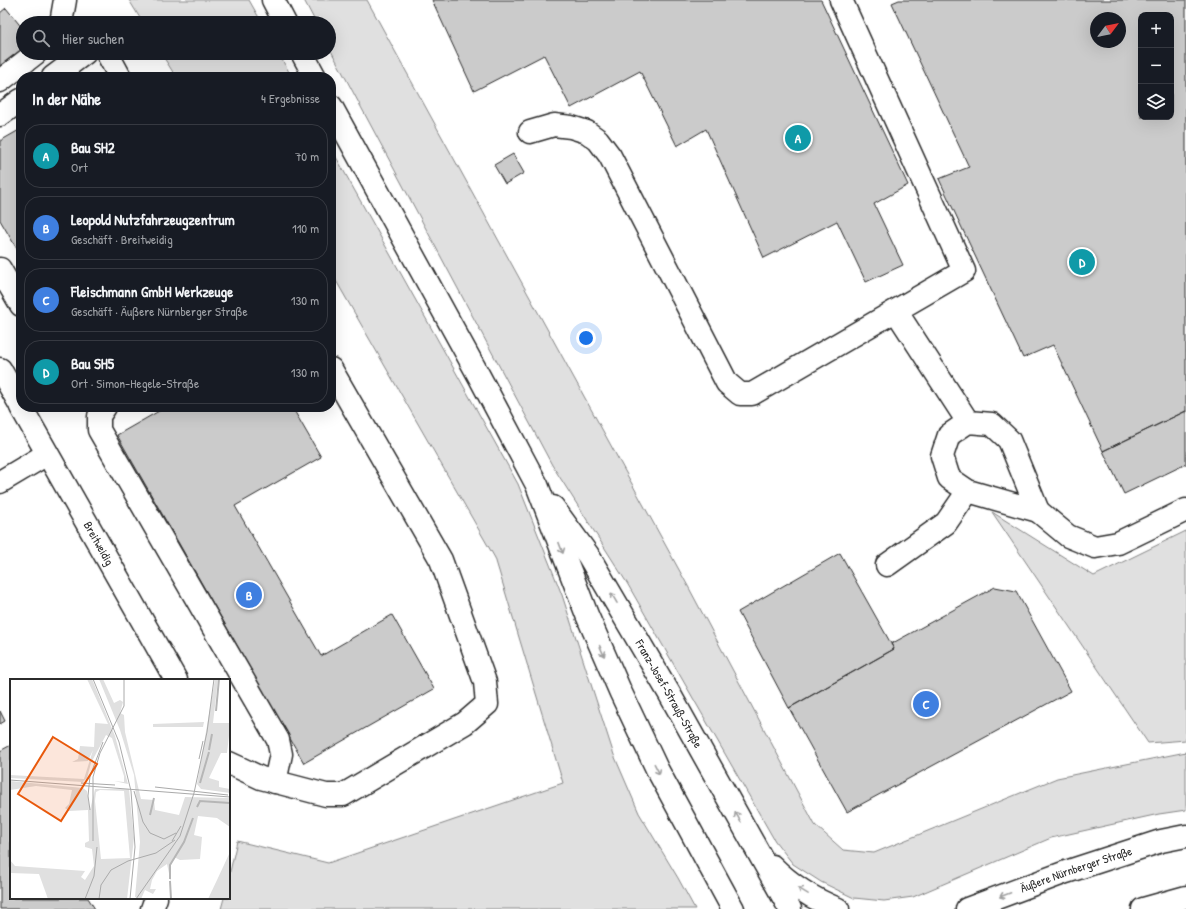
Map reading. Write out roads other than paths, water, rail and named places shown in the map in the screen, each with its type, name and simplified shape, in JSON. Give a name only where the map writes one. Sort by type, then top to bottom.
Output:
[{"type":"main road","points":[[62,16],[65,0]]},
{"type":"main road","points":[[273,0],[282,16]]},
{"type":"main road","points":[[530,132],[554,125],[571,127],[586,132],[598,140],[610,156],[727,383],[740,394],[752,394],[964,271],[842,0]]},
{"type":"main road","points":[[0,81],[27,60]]},
{"type":"main road","points":[[59,72],[75,60]]},
{"type":"main road","points":[[111,60],[117,72]]},
{"type":"main road","points":[[306,60],[312,72]]},
{"type":"main road","points":[[0,115],[16,104]]},
{"type":"main road","name":"Franz-Josef-Strauß-Straße","points":[[336,115],[479,376],[536,486],[587,615],[621,693],[657,769],[733,909]]},
{"type":"main road","points":[[0,269],[16,296]]},
{"type":"main road","points":[[896,311],[968,422]]},
{"type":"main road","name":"Breitweidig","points":[[0,369],[16,393]]},
{"type":"main road","points":[[230,763],[262,778],[275,782],[326,795],[343,795],[465,723],[487,704],[485,682],[441,560],[336,378]]},
{"type":"main road","name":"Breitweidig","points":[[26,412],[47,454],[175,679]]},
{"type":"main road","points":[[102,412],[99,416],[99,430],[278,740],[281,754],[275,782]]},
{"type":"main road","points":[[1038,511],[1009,440],[992,424],[968,422],[949,435],[942,456],[949,478],[968,491],[1038,511],[1068,536],[1094,548],[1118,543],[1186,510]]},
{"type":"main road","points":[[0,482],[47,454]]},
{"type":"main road","name":"Franz-Josef-Strauß-Straße","points":[[536,486],[588,554],[669,693],[790,909]]},
{"type":"main road","points":[[888,564],[946,523],[968,491]]},
{"type":"main road","name":"Äußere Nürnberger Straße","points":[[967,909],[1066,872],[1161,841],[1186,836]]},
{"type":"main road","points":[[757,851],[781,876],[803,892],[838,909]]},
{"type":"main road","points":[[716,876],[721,909]]},
{"type":"main road","points":[[1143,909],[1186,897]]},
{"type":"main road","points":[[152,909],[156,899]]},
{"type":"place","name":"Bau SH2","points":[[798,138]]},
{"type":"place","name":"Bau SH5","points":[[1082,262]]},
{"type":"place","name":"Leopold Nutzfahrzeugzentrum","points":[[249,595]]},
{"type":"place","name":"Fleischmann GmbH Werkzeuge","points":[[926,704]]}]
